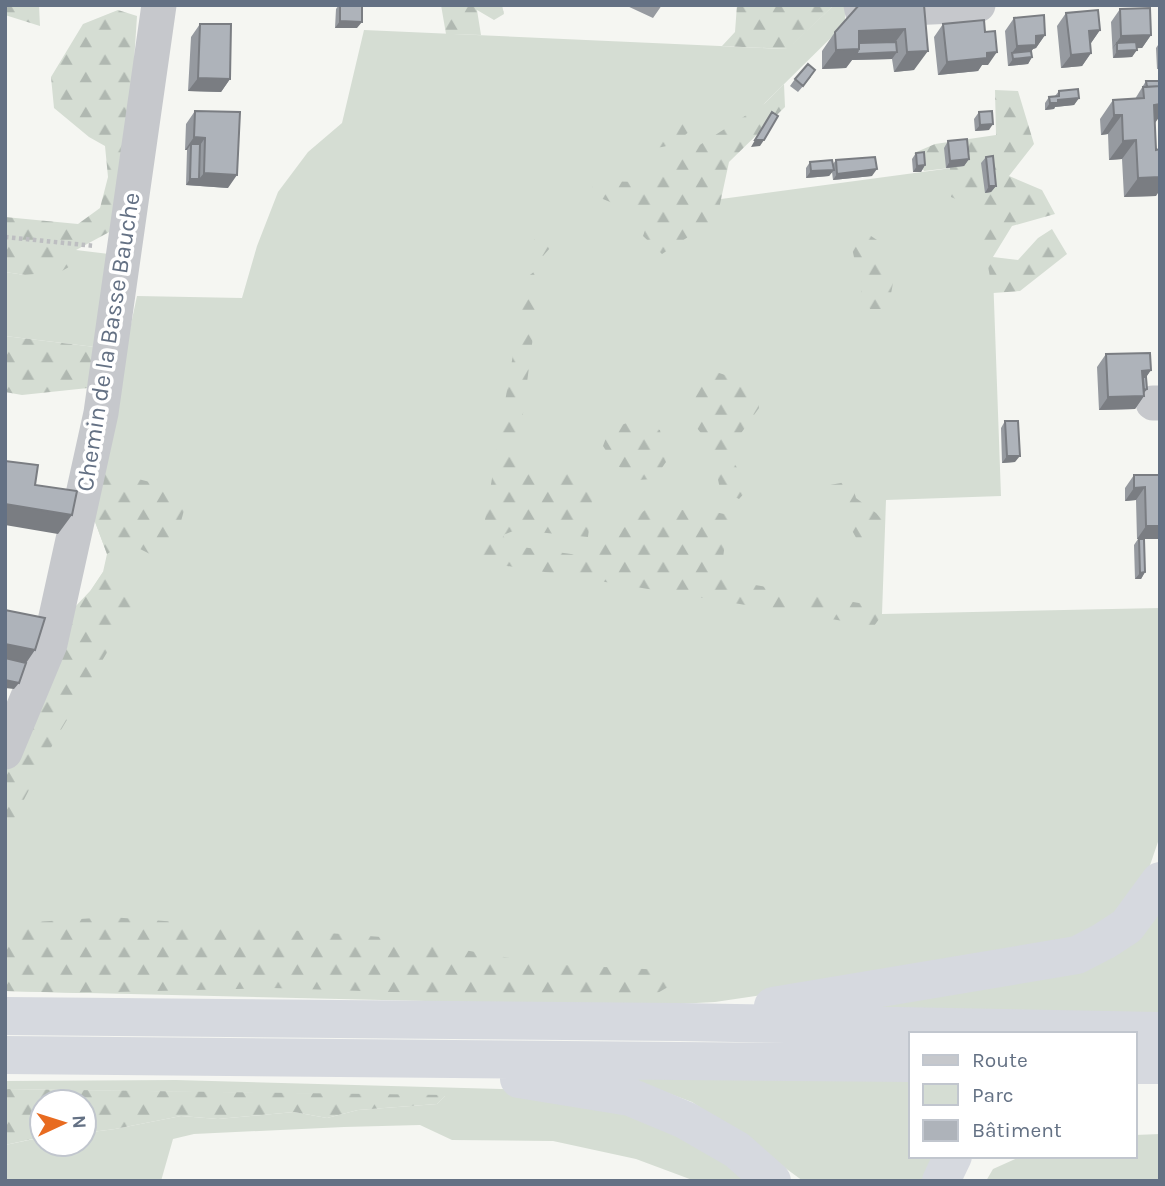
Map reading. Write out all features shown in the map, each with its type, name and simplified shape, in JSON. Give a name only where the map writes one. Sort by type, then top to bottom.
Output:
[{"type":"highway","points":[[679,1022],[1077,955],[1127,926],[1160,881]]},
{"type":"highway","points":[[5,1016],[679,1022],[909,1040]]},
{"type":"highway","points":[[5,1055],[909,1063]]},
{"type":"highway","points":[[477,1058],[511,1078],[630,1097],[685,1120],[737,1150],[772,1181]]},
{"type":"highway","points":[[941,1181],[952,1158]]},
{"type":"street","name":"Chemin de la Basse Bauche","points":[[5,752],[50,644],[101,413],[159,5]]},
{"type":"street","points":[[861,5],[862,10],[978,5]]},
{"type":"path","points":[[5,237],[124,249]]},
{"type":"green space","points":[[5,5],[39,5],[40,26],[5,15]]},
{"type":"green space","points":[[441,5],[502,5],[504,14],[494,20],[477,10],[481,35],[446,34]]},
{"type":"green space","points":[[737,5],[834,5],[788,49],[722,46],[735,32]]},
{"type":"green space","points":[[834,5],[845,5],[845,24],[718,149],[721,199],[989,163],[1001,496],[886,500],[882,614],[1160,608],[1160,836],[1148,871],[1121,908],[1104,923],[1061,943],[824,986],[715,1002],[640,1006],[5,991],[5,762],[91,590],[103,572],[107,554],[91,511],[137,296],[242,298],[257,246],[278,192],[308,152],[342,123],[364,30],[787,49]]},
{"type":"green space","points":[[118,10],[137,16],[128,154],[113,230],[76,250],[79,261],[62,271],[25,275],[5,272],[5,217],[78,224],[100,208],[108,177],[105,146],[89,137],[54,108],[51,77],[83,24]]},
{"type":"green space","points":[[784,84],[785,107],[729,162],[717,218],[662,254],[643,236],[651,213],[622,207],[591,194],[594,181],[642,182],[765,103]]},
{"type":"green space","points":[[995,90],[1018,91],[1034,144],[1009,176],[1042,190],[1055,214],[1012,226],[993,257],[1018,260],[1038,238],[1052,229],[1067,254],[1020,291],[993,293],[977,208],[951,197],[950,168],[924,171],[914,153],[935,144],[996,135]]},
{"type":"green space","points":[[689,117],[693,128],[675,142],[656,148],[640,145]]},
{"type":"green space","points":[[555,223],[565,231],[543,256],[530,252],[538,230]]},
{"type":"green space","points":[[871,236],[877,240],[893,283],[890,299],[881,309],[870,309],[863,298],[852,248],[858,240]]},
{"type":"green space","points":[[76,250],[109,254],[95,347],[5,336],[5,272],[25,275]]},
{"type":"green space","points":[[535,271],[541,275],[516,467],[537,476],[571,473],[594,487],[588,537],[516,530],[503,535],[508,545],[585,556],[645,510],[705,510],[729,515],[720,579],[882,607],[882,615],[874,626],[489,563],[479,555],[526,278]]},
{"type":"green space","points":[[5,336],[95,347],[88,388],[22,395],[5,392]]},
{"type":"green space","points":[[716,372],[756,385],[759,408],[739,436],[730,456],[749,488],[739,499],[720,489],[711,446],[693,423],[689,386]]},
{"type":"green space","points":[[633,421],[660,430],[666,462],[654,479],[637,480],[614,463],[603,446],[609,429]]},
{"type":"green space","points":[[99,469],[189,492],[177,536],[164,561],[126,542],[107,554],[91,511]]},
{"type":"green space","points":[[851,481],[856,498],[885,523],[874,537],[859,543],[830,485]]},
{"type":"green space","points":[[103,572],[130,574],[140,597],[55,740],[5,836],[5,762],[73,609]]},
{"type":"green space","points":[[1160,896],[1160,1020],[826,1008],[969,989]]},
{"type":"green space","points":[[110,917],[395,938],[544,964],[664,970],[668,987],[654,995],[542,997],[273,988],[77,993],[5,991],[5,924]]},
{"type":"green space","points":[[619,1075],[909,1080],[909,1158],[943,1158],[933,1181],[803,1181],[692,1102]]},
{"type":"green space","points":[[176,1080],[539,1090],[673,1125],[754,1181],[695,1181],[636,1159],[553,1141],[452,1140],[420,1125],[194,1134],[173,1139],[161,1181],[5,1181],[5,1145],[28,1140],[28,1158],[98,1158],[98,1131],[181,1116],[218,1119],[294,1112],[327,1118],[358,1110],[437,1104],[445,1096],[98,1090],[98,1088],[5,1089],[5,1081]]},
{"type":"green space","points":[[5,1089],[28,1089],[28,1140],[5,1145]]},
{"type":"green space","points":[[98,1090],[446,1095],[437,1104],[358,1110],[327,1118],[294,1112],[218,1119],[181,1116],[98,1131]]},
{"type":"green space","points":[[1160,1134],[1160,1181],[986,1181],[993,1169],[1018,1158],[1137,1158],[1137,1135]]},
{"type":"building","points":[[340,5],[362,5],[362,22],[340,21]]},
{"type":"building","points":[[859,5],[924,5],[928,51],[907,52],[905,29],[859,31],[859,49],[836,50],[835,32]]},
{"type":"building","points":[[1150,8],[1151,35],[1121,36],[1120,9]]},
{"type":"building","points":[[1098,10],[1100,30],[1089,31],[1091,53],[1071,55],[1066,13]]},
{"type":"building","points":[[1044,15],[1045,35],[1036,36],[1036,45],[1017,46],[1014,18]]},
{"type":"building","points":[[984,20],[985,32],[995,31],[997,52],[987,53],[987,58],[947,62],[943,24]]},
{"type":"building","points":[[200,24],[231,24],[230,79],[198,78]]},
{"type":"building","points":[[896,42],[897,52],[856,54],[859,43]]},
{"type":"building","points":[[1136,42],[1137,50],[1117,51],[1117,43]]},
{"type":"building","points":[[1031,51],[1032,57],[1013,59],[1012,53]]},
{"type":"building","points":[[808,64],[815,70],[803,86],[795,79]]},
{"type":"building","points":[[1146,81],[1160,81],[1160,86],[1147,87]]},
{"type":"building","points":[[1160,86],[1160,104],[1154,105],[1156,150],[1160,149],[1160,177],[1138,178],[1136,140],[1123,141],[1122,115],[1114,115],[1113,100],[1144,98],[1143,87]]},
{"type":"building","points":[[1078,89],[1079,98],[1050,103],[1049,97],[1059,96],[1059,91]]},
{"type":"building","points":[[195,111],[240,112],[237,175],[204,173],[205,138],[194,137]]},
{"type":"building","points":[[992,111],[993,124],[980,125],[979,112]]},
{"type":"building","points":[[772,112],[778,116],[764,140],[755,140]]},
{"type":"building","points":[[967,139],[969,159],[950,161],[948,141]]},
{"type":"building","points":[[191,144],[200,144],[199,179],[190,179]]},
{"type":"building","points":[[924,152],[925,165],[917,166],[916,153]]},
{"type":"building","points":[[993,156],[996,186],[989,186],[986,157]]},
{"type":"building","points":[[875,157],[877,169],[837,174],[836,160]]},
{"type":"building","points":[[832,160],[834,170],[811,171],[810,162]]},
{"type":"building","points":[[1150,353],[1151,370],[1142,371],[1144,396],[1108,397],[1106,354]]},
{"type":"building","points":[[1143,377],[1146,377],[1147,389],[1144,390]]},
{"type":"building","points":[[1005,421],[1018,421],[1020,456],[1007,456]]},
{"type":"building","points":[[5,461],[38,465],[35,485],[77,491],[72,515],[5,504]]},
{"type":"building","points":[[1134,475],[1160,475],[1160,526],[1146,526],[1145,487],[1134,488]]},
{"type":"building","points":[[1139,539],[1144,539],[1145,572],[1140,573]]},
{"type":"building","points":[[5,610],[45,618],[35,650],[5,644]]},
{"type":"building","points":[[5,658],[26,663],[19,683],[5,680]]}]
